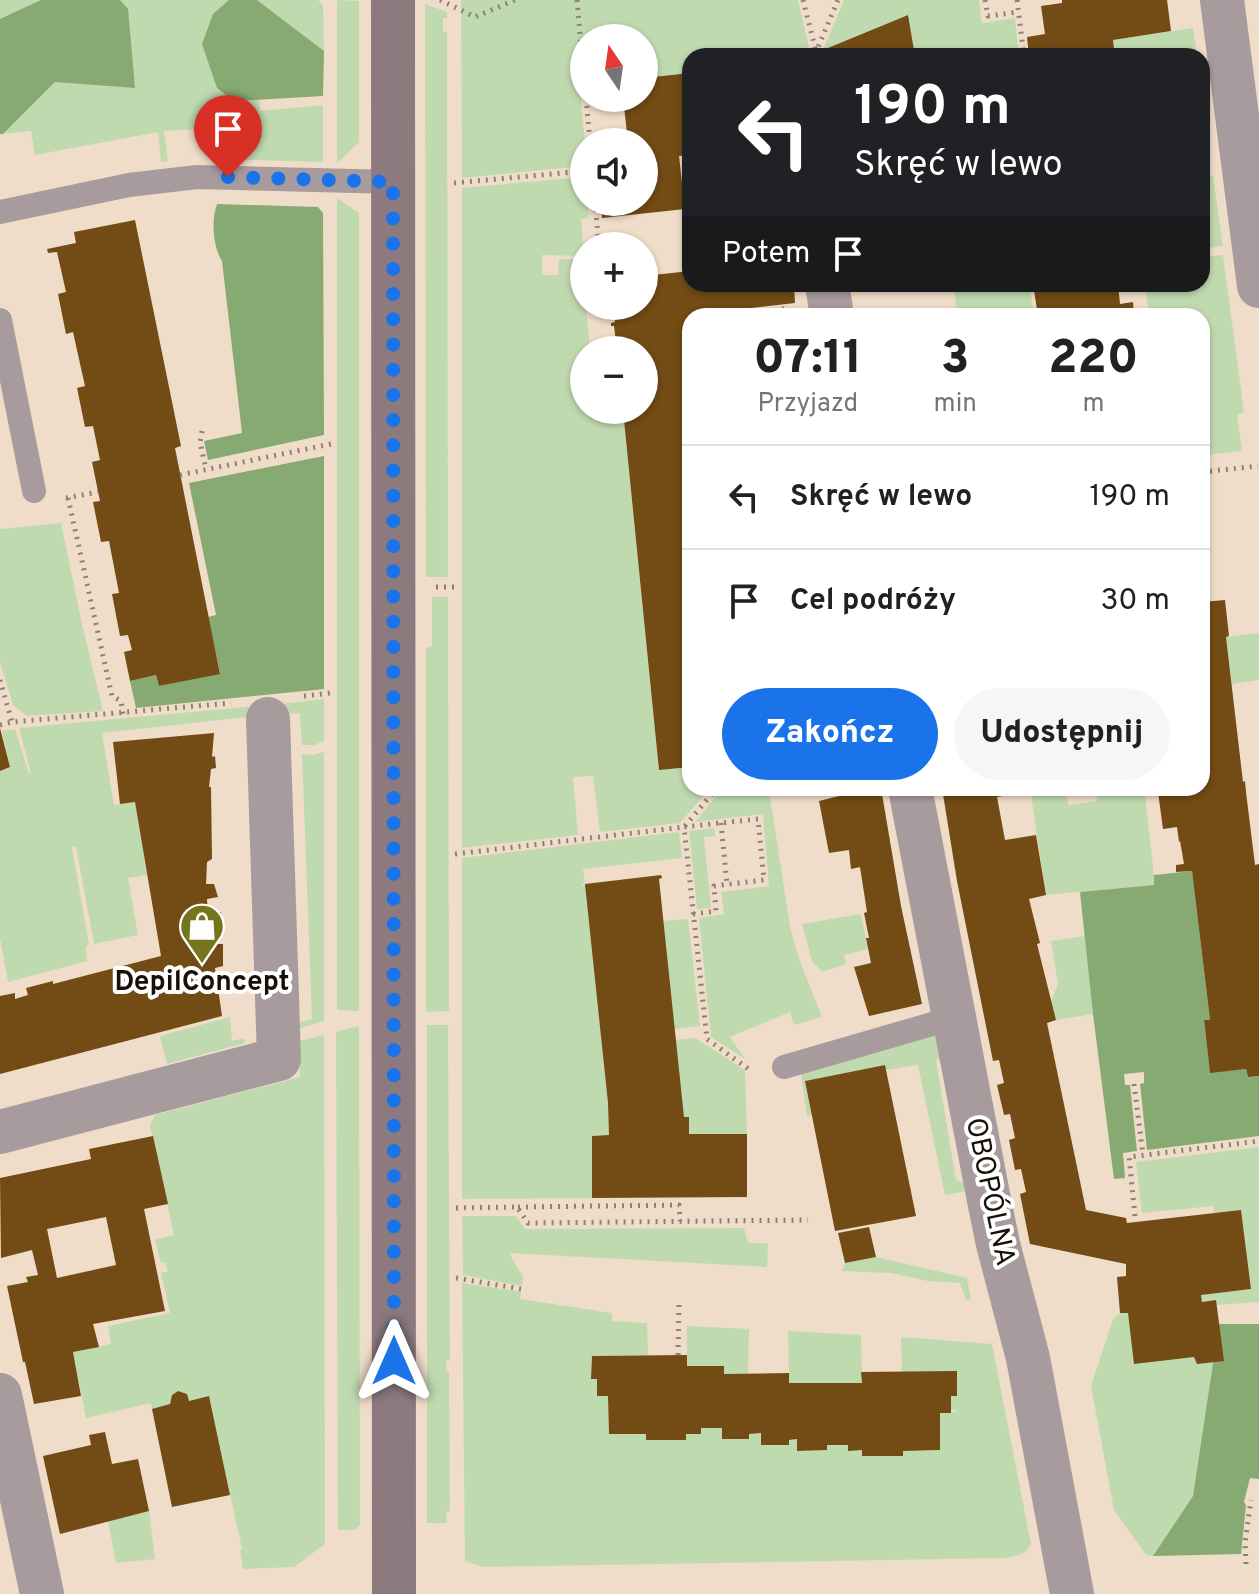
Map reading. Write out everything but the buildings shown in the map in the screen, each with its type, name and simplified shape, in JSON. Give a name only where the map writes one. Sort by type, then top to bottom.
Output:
[{"type":"street","points":[[393,0],[394,1594]]},
{"type":"street","points":[[1222,0],[1259,286]]},
{"type":"street","points":[[0,1132],[279,1059],[270,706]]},
{"type":"street","name":"OBOPÓLNA","points":[[911,796],[998,1244],[1028,1358],[1072,1594]]},
{"type":"street","points":[[0,1395],[42,1594]]},
{"type":"lane","points":[[0,212],[129,185],[197,177],[393,182]]},
{"type":"lane","points":[[0,320],[34,491]]},
{"type":"lane","points":[[784,1067],[953,1018]]},
{"type":"path","points":[[440,0],[479,17],[515,0]]},
{"type":"path","points":[[577,0],[579,24]]},
{"type":"path","points":[[803,0],[815,48]]},
{"type":"path","points":[[818,48],[838,0]]},
{"type":"path","points":[[985,0],[988,16],[1018,12]]},
{"type":"path","points":[[1017,0],[1023,48]]},
{"type":"path","points":[[454,183],[570,172]]},
{"type":"path","points":[[202,431],[200,442],[206,470]]},
{"type":"path","points":[[180,475],[331,444]]},
{"type":"path","points":[[1210,471],[1258,466]]},
{"type":"path","points":[[57,500],[98,492]]},
{"type":"path","points":[[68,498],[112,696],[121,701],[123,714]]},
{"type":"path","points":[[432,587],[455,587]]},
{"type":"path","points":[[0,680],[12,722]]},
{"type":"path","points":[[0,725],[270,706],[331,693]]},
{"type":"path","points":[[710,796],[684,827],[707,1039],[758,1075]]},
{"type":"path","points":[[455,854],[758,819],[764,880],[714,886],[716,911],[693,914]]},
{"type":"path","points":[[721,823],[727,884]]},
{"type":"path","points":[[1134,1084],[1143,1155]]},
{"type":"path","points":[[1135,1216],[1129,1157],[1259,1141]]},
{"type":"path","points":[[456,1208],[679,1205],[680,1221]]},
{"type":"path","points":[[517,1207],[528,1223],[808,1220]]},
{"type":"path","points":[[456,1278],[521,1289]]},
{"type":"path","points":[[678,1355],[679,1302]]},
{"type":"path","points":[[1246,1564],[1245,1542],[1251,1500]]},
{"type":"green space","points":[[0,0],[255,0],[260,111],[323,105],[323,162],[215,159],[213,128],[164,131],[168,161],[161,162],[158,132],[35,155],[31,131],[0,134]]},
{"type":"green space","points":[[41,0],[120,0],[128,9],[135,88],[55,82],[0,134],[0,19]]},
{"type":"green space","points":[[229,0],[257,0],[324,51],[323,96],[234,101],[217,88],[202,44],[213,14]]},
{"type":"green space","points":[[257,0],[318,0],[323,5],[324,51]]},
{"type":"green space","points":[[337,0],[359,1],[359,142],[337,163]]},
{"type":"green space","points":[[461,0],[798,0],[809,47],[682,48],[682,74],[658,76],[658,24],[570,24],[570,112],[582,112],[584,128],[570,128],[570,167],[462,178]]},
{"type":"green space","points":[[844,0],[979,0],[982,23],[1015,18],[1018,48],[913,48],[907,15],[824,48]]},
{"type":"green space","points":[[425,4],[447,12],[447,18],[443,18],[443,31],[447,32],[448,577],[426,577]]},
{"type":"green space","points":[[1193,28],[1196,48],[1114,48],[1113,40]]},
{"type":"green space","points":[[1210,176],[1213,176],[1223,246],[1210,248]]},
{"type":"green space","points":[[570,178],[570,216],[589,218],[581,219],[582,232],[570,232],[570,256],[542,255],[542,275],[558,275],[559,259],[570,259],[570,320],[587,320],[589,336],[570,336],[570,424],[624,424],[659,769],[682,768],[682,796],[703,796],[680,823],[600,832],[593,776],[573,777],[578,835],[462,848],[462,188]]},
{"type":"green space","points":[[337,198],[359,213],[359,1011],[337,1010]]},
{"type":"green space","points":[[217,204],[318,207],[323,213],[324,435],[208,460],[204,441],[242,433],[222,261],[214,233]]},
{"type":"green space","points":[[1223,255],[1244,412],[1237,415],[1242,451],[1210,454],[1210,308],[1148,308],[1146,292],[1210,292],[1210,256]]},
{"type":"green space","points":[[954,292],[1031,292],[1033,308],[957,308]]},
{"type":"green space","points":[[324,456],[324,689],[136,708],[130,681],[156,675],[159,686],[220,673],[208,617],[216,615],[189,483]]},
{"type":"green space","points":[[61,523],[103,711],[27,716],[13,705],[0,662],[0,529]]},
{"type":"green space","points":[[432,597],[448,597],[449,1011],[426,1012],[426,648],[432,646]]},
{"type":"green space","points":[[1259,633],[1259,680],[1232,684],[1226,637]]},
{"type":"green space","points":[[324,699],[324,741],[314,745],[302,745],[300,713],[263,715],[263,706]]},
{"type":"green space","points":[[257,706],[257,716],[102,733],[114,805],[135,802],[147,875],[128,878],[138,935],[94,944],[76,847],[72,847],[89,945],[86,946],[87,961],[8,982],[0,938],[0,771],[10,766],[2,731],[15,729],[29,774],[19,728]]},
{"type":"green space","points":[[324,752],[324,1021],[298,1029],[298,1023],[312,1019],[302,754]]},
{"type":"green space","points":[[716,796],[775,796],[770,797],[790,926],[798,956],[822,1017],[794,1025],[790,1012],[730,1037],[745,1059],[711,1037],[699,918],[724,914],[721,892],[769,886],[763,814],[695,822]]},
{"type":"green space","points":[[1031,796],[1067,796],[1068,805],[1097,801],[1097,796],[1145,796],[1155,885],[1046,895]]},
{"type":"green space","points":[[714,828],[715,836],[704,837],[711,908],[697,909],[689,831]]},
{"type":"green space","points":[[679,832],[682,858],[583,869],[585,884],[582,886],[586,886],[609,1135],[592,1136],[592,1198],[462,1199],[462,858]]},
{"type":"green space","points":[[1192,871],[1210,1020],[1204,1021],[1210,1072],[1246,1069],[1248,1077],[1259,1076],[1259,1136],[1147,1150],[1140,1084],[1144,1083],[1144,1072],[1124,1074],[1125,1085],[1130,1085],[1137,1151],[1123,1153],[1125,1178],[1114,1179],[1080,892],[1154,885],[1154,875]]},
{"type":"green space","points":[[861,914],[868,949],[844,955],[846,964],[822,972],[812,961],[802,924]]},
{"type":"green space","points":[[688,919],[700,1026],[674,1029],[663,921]]},
{"type":"green space","points":[[1085,936],[1093,1014],[1056,1020],[1051,1002],[1058,984],[1051,941]]},
{"type":"green space","points":[[230,1017],[232,1041],[244,1038],[245,1043],[167,1064],[160,1036]]},
{"type":"green space","points":[[427,1025],[448,1025],[450,1360],[446,1361],[446,1370],[449,1373],[450,1511],[446,1512],[447,1523],[427,1523]]},
{"type":"green space","points":[[359,1026],[360,1524],[355,1530],[338,1530],[336,1032]]},
{"type":"green space","points":[[324,1035],[325,1544],[294,1567],[243,1569],[242,1549],[209,1397],[189,1401],[187,1394],[178,1391],[172,1395],[170,1404],[152,1409],[151,1403],[86,1418],[73,1352],[111,1344],[108,1326],[170,1313],[161,1273],[168,1271],[165,1262],[161,1263],[155,1240],[174,1235],[150,1125],[155,1115],[300,1077],[299,1041]]},
{"type":"green space","points":[[929,1035],[940,1036],[944,1057],[936,1060],[956,1180],[971,1186],[972,1190],[945,1195],[918,1065],[886,1070],[884,1065],[806,1081],[812,1115],[807,1116],[801,1074]]},
{"type":"green space","points":[[695,1038],[745,1070],[747,1134],[689,1134],[689,1117],[684,1117],[675,1040]]},
{"type":"green space","points":[[1259,1147],[1259,1302],[1217,1305],[1215,1300],[1202,1302],[1201,1295],[1251,1289],[1241,1210],[1214,1213],[1213,1206],[1142,1213],[1136,1162]]},
{"type":"green space","points":[[462,1216],[516,1216],[525,1229],[744,1228],[748,1243],[768,1243],[767,1267],[509,1253],[523,1277],[522,1286],[463,1275]]},
{"type":"green space","points":[[876,1257],[967,1278],[971,1299],[966,1300],[960,1283],[928,1281],[891,1273],[842,1271],[845,1263]]},
{"type":"green space","points":[[462,1283],[521,1292],[520,1299],[612,1313],[612,1321],[647,1323],[648,1355],[592,1356],[591,1378],[597,1379],[597,1394],[591,1394],[608,1396],[609,1433],[646,1434],[646,1440],[685,1440],[686,1434],[701,1428],[722,1428],[722,1439],[749,1439],[749,1434],[761,1433],[761,1444],[797,1439],[798,1451],[826,1450],[827,1445],[848,1445],[848,1450],[862,1450],[863,1456],[902,1456],[903,1451],[940,1450],[940,1413],[957,1412],[951,1410],[951,1396],[956,1396],[902,1372],[901,1337],[992,1344],[1031,1544],[1023,1553],[1002,1558],[483,1567],[465,1561]]},
{"type":"green space","points":[[1120,1313],[1128,1313],[1194,1357],[1214,1362],[1193,1496],[1153,1556],[1146,1555],[1114,1510],[1091,1386],[1113,1319]]},
{"type":"green space","points":[[1219,1324],[1259,1324],[1259,1479],[1250,1478],[1244,1502],[1241,1554],[1153,1556],[1193,1496]]},
{"type":"green space","points":[[687,1326],[749,1329],[748,1374],[724,1374],[724,1367],[687,1366]]},
{"type":"green space","points":[[788,1331],[861,1335],[862,1383],[789,1383]]},
{"type":"green space","points":[[149,1511],[155,1559],[116,1563],[108,1521]]},
{"type":"place","name":"DepilConcept","points":[[202,965]]},
{"type":"route","points":[[228,177],[393,182],[394,1361]]}]
